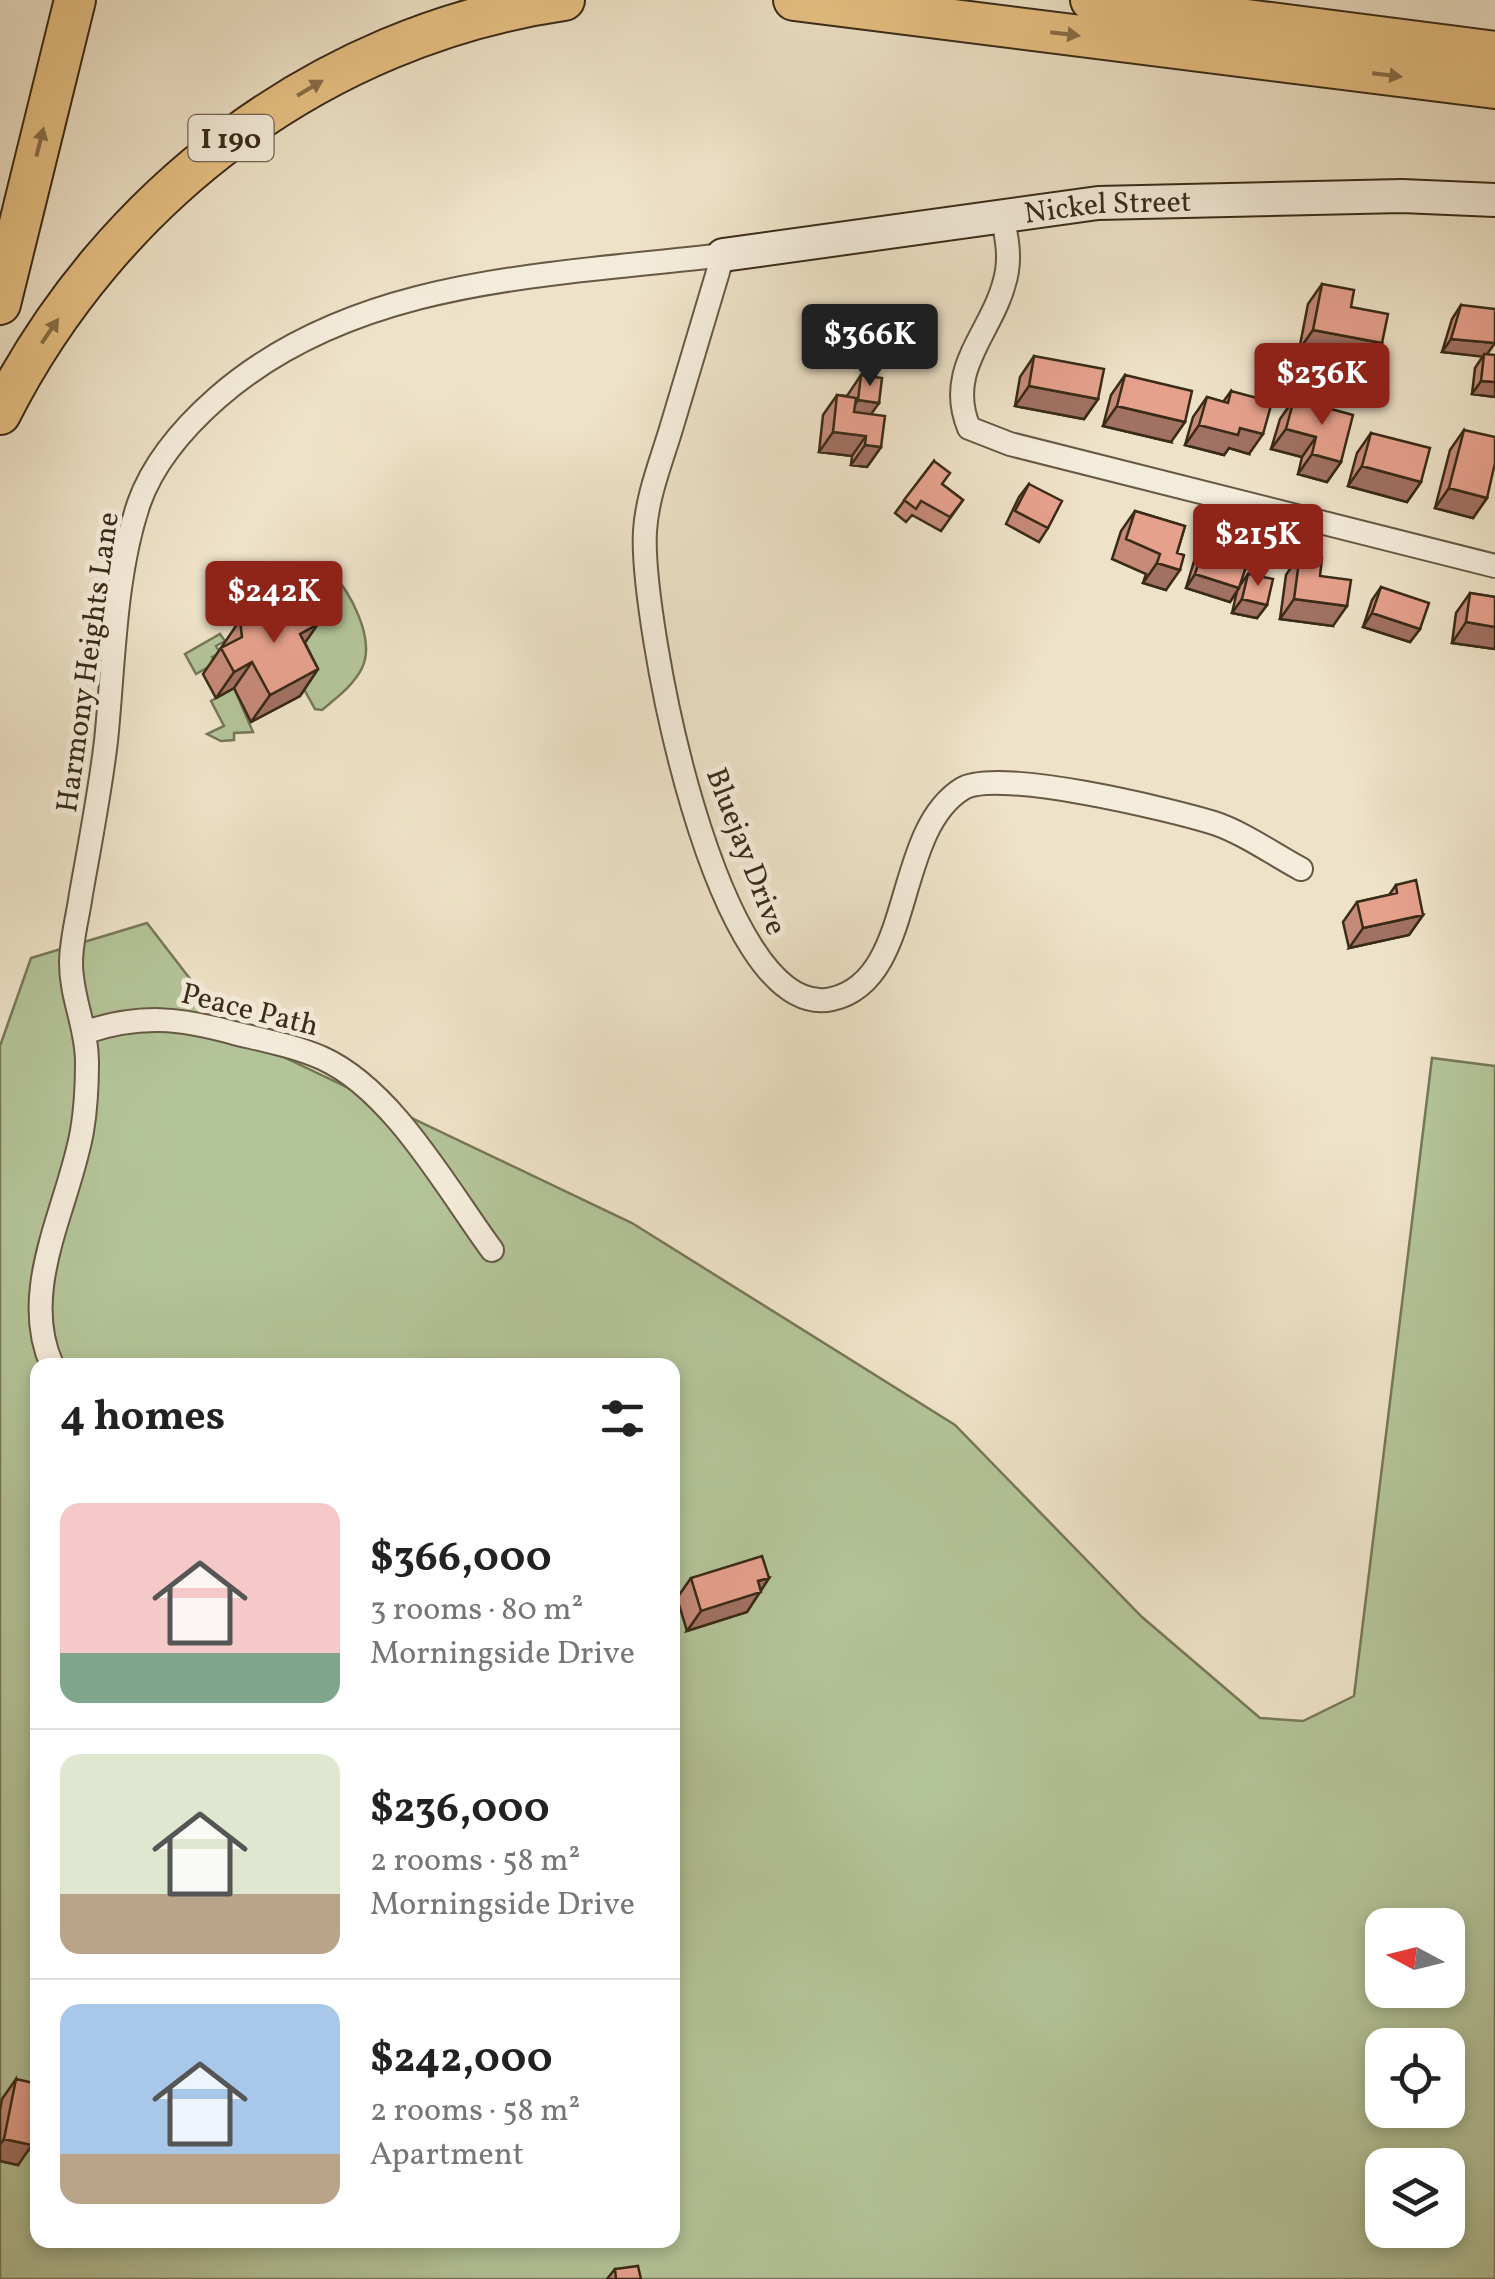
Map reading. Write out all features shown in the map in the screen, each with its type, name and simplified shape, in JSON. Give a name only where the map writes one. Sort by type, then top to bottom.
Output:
[{"type":"highway","points":[[0,304],[75,0]]},
{"type":"highway","name":"I 190","points":[[0,414],[57,319],[127,230],[185,174],[242,130],[328,78],[408,41],[494,13],[564,0]]},
{"type":"highway","points":[[794,0],[1495,88]]},
{"type":"highway","points":[[1091,0],[1495,52]]},
{"type":"street","name":"Nickel Street","points":[[723,255],[1098,203],[1256,197],[1495,200]]},
{"type":"street","points":[[1002,216],[1008,247],[1007,272],[996,309],[962,372],[959,404],[968,428],[1010,444],[1495,566]]},
{"type":"street","name":"Bluejay Drive","points":[[723,255],[656,480],[646,527],[645,560],[650,617],[674,743],[714,862],[760,965],[804,998],[831,1000],[858,988],[878,967],[930,826],[964,787],[991,782],[1070,792],[1217,824],[1301,869]]},
{"type":"street","name":"Harmony Heights Lane","points":[[50,1358],[42,1326],[44,1266],[82,1132],[86,1032],[74,1002],[71,961],[104,764],[127,552],[139,504],[154,471],[198,415],[262,363],[315,333],[376,308],[473,286],[723,255]]},
{"type":"street","name":"Peace Path","points":[[86,1032],[118,1022],[180,1018],[323,1058],[351,1076],[391,1112],[492,1250]]},
{"type":"green space","points":[[330,571],[359,616],[366,643],[362,668],[322,710],[315,709],[290,664],[243,623],[318,583],[316,578]]},
{"type":"green space","points":[[220,634],[225,641],[216,646],[220,653],[212,657],[215,663],[196,674],[185,654]]},
{"type":"green space","points":[[234,688],[253,732],[234,733],[234,740],[221,741],[207,734],[224,726],[211,701]]},
{"type":"green space","points":[[147,923],[231,1032],[632,1223],[955,1425],[1142,1617],[1260,1718],[1303,1721],[1354,1696],[1432,1058],[1495,1066],[1495,2279],[0,2279],[0,1046],[31,958]]},
{"type":"building","points":[[1322,284],[1354,290],[1351,307],[1388,314],[1382,343],[1313,330]]},
{"type":"building","points":[[1461,305],[1495,309],[1495,343],[1451,339]]},
{"type":"building","points":[[892,308],[918,310],[914,350],[880,347],[882,330],[890,330]]},
{"type":"building","points":[[1484,354],[1495,355],[1495,382],[1481,381]]},
{"type":"building","points":[[1034,356],[1104,369],[1098,399],[1029,386]]},
{"type":"building","points":[[861,375],[882,378],[879,403],[858,400]]},
{"type":"building","points":[[1125,375],[1192,391],[1185,422],[1117,406]]},
{"type":"building","points":[[1231,391],[1272,402],[1263,434],[1240,428],[1238,435],[1199,425],[1207,397],[1228,403]]},
{"type":"building","points":[[837,395],[856,398],[854,412],[885,416],[881,447],[865,445],[866,436],[833,432]]},
{"type":"building","points":[[1294,399],[1353,415],[1341,462],[1312,454],[1316,437],[1286,429]]},
{"type":"building","points":[[1464,430],[1495,437],[1495,463],[1487,498],[1449,488]]},
{"type":"building","points":[[1371,433],[1430,448],[1421,482],[1362,466]]},
{"type":"building","points":[[934,461],[950,473],[942,484],[963,500],[950,517],[921,501],[916,509],[904,500]]},
{"type":"building","points":[[1029,484],[1062,501],[1048,528],[1015,511]]},
{"type":"building","points":[[1135,511],[1185,526],[1177,553],[1184,555],[1180,570],[1157,563],[1160,554],[1126,539]]},
{"type":"building","points":[[1205,544],[1249,558],[1239,588],[1195,574]]},
{"type":"building","points":[[1300,554],[1322,558],[1320,576],[1351,580],[1347,606],[1294,599]]},
{"type":"building","points":[[1248,574],[1273,579],[1267,605],[1242,599]]},
{"type":"building","points":[[1381,587],[1429,603],[1420,629],[1372,613]]},
{"type":"building","points":[[1470,593],[1495,597],[1495,627],[1466,622]]},
{"type":"building","points":[[270,603],[274,610],[283,605],[288,614],[307,603],[318,624],[300,634],[318,669],[270,695],[252,662],[234,672],[221,648],[242,637],[240,620]]},
{"type":"building","points":[[1416,880],[1423,915],[1363,928],[1357,902],[1397,893],[1396,885]]},
{"type":"building","points":[[762,1556],[769,1578],[758,1581],[761,1592],[701,1611],[691,1578]]},
{"type":"building","points":[[16,2079],[30,2082],[30,2145],[4,2139]]},
{"type":"building","points":[[638,2266],[641,2279],[616,2279],[615,2269]]}]
